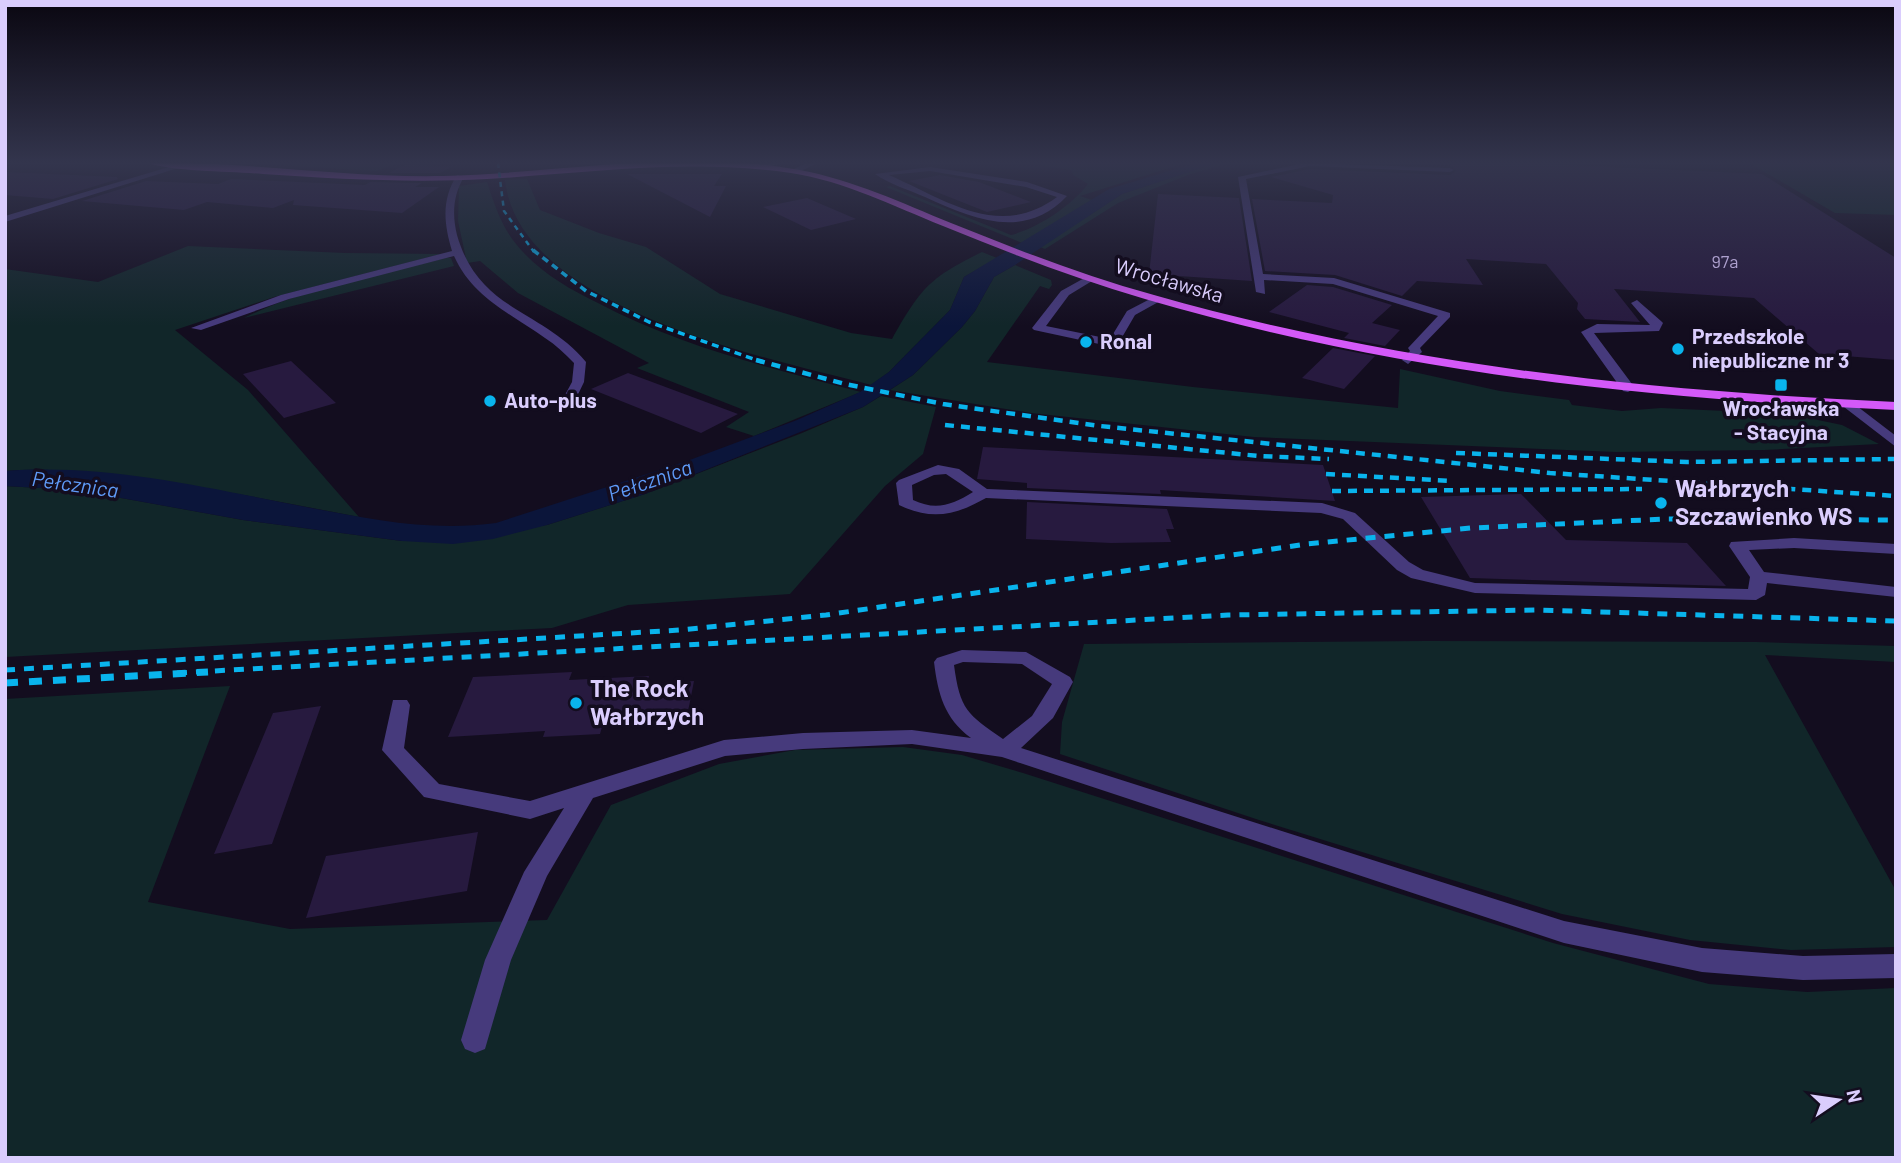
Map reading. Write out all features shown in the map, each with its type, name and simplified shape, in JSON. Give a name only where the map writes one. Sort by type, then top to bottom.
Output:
[{"type":"main road","name":"Wrocławska","points":[[927,217],[1038,261],[1156,300],[1277,332],[1408,360],[1501,374],[1628,388],[1896,406]]},
{"type":"street","points":[[449,217],[455,253],[470,277],[496,303],[551,336],[580,362],[578,382],[566,406]]},
{"type":"street","points":[[989,217],[999,221],[1018,217]]},
{"type":"street","points":[[1249,217],[1261,292]]},
{"type":"street","points":[[197,328],[285,297],[455,253]]},
{"type":"street","points":[[1259,277],[1334,281],[1446,315],[1414,348],[1416,352],[1408,360]]},
{"type":"street","points":[[1088,279],[1065,293],[1038,328],[1113,343],[1131,313],[1156,300]]},
{"type":"street","points":[[1628,388],[1587,332],[1597,328],[1655,330],[1657,323],[1637,303]]},
{"type":"street","points":[[1849,404],[1896,443]]},
{"type":"street","points":[[983,494],[1322,508],[1349,516],[1403,566],[1417,574],[1475,588],[1756,596],[1759,577],[1737,546],[1794,544],[1896,549]]},
{"type":"street","points":[[1759,577],[1896,592]]},
{"type":"street","points":[[962,656],[1026,657],[1063,682],[1054,705],[1034,729],[1003,750],[958,717],[948,698],[944,662],[962,656]]},
{"type":"street","points":[[400,705],[393,750],[432,791],[530,810],[724,748],[803,741],[912,737],[1003,750],[1564,932],[1702,960],[1803,968],[1896,966]]},
{"type":"street","points":[[475,1040],[498,960],[536,872],[584,794]]},
{"type":"green space","points":[[458,217],[500,217],[516,244],[543,271],[575,291],[662,332],[760,365],[861,392],[754,436],[726,427],[749,412],[637,368],[649,363],[518,293],[480,261],[467,263]]},
{"type":"green space","points":[[518,217],[559,217],[646,247],[720,294],[851,333],[892,339],[919,296],[938,278],[982,252],[997,258],[964,277],[950,310],[889,372],[871,385],[772,360],[655,321],[600,294],[554,263],[521,225]]},
{"type":"green space","points":[[960,217],[967,217],[1011,235],[1049,217],[1064,217],[1022,243]]},
{"type":"green space","points":[[1086,217],[1095,217],[1045,249],[1040,247]]},
{"type":"green space","points":[[188,246],[441,254],[274,297],[175,330],[248,390],[359,517],[231,493],[117,476],[61,471],[5,471],[5,269],[98,282]]},
{"type":"green space","points":[[451,258],[454,266],[244,318],[317,290]]},
{"type":"green space","points":[[1015,265],[1051,280],[1052,285],[1049,289],[1040,286],[987,362],[1398,408],[1400,369],[1500,391],[1569,400],[1572,405],[1622,411],[1661,408],[1789,414],[1842,425],[1879,444],[1764,450],[1616,452],[1254,437],[1031,413],[890,390],[913,375],[962,327],[975,311],[994,277]]},
{"type":"green space","points":[[881,396],[936,407],[923,454],[885,486],[790,594],[628,605],[552,628],[5,657],[5,486],[77,490],[243,520],[402,541],[547,525],[645,494],[802,433],[863,407]]},
{"type":"green space","points":[[1756,642],[1896,646],[1896,662],[1765,655],[1896,891],[1896,947],[1791,950],[1690,940],[1562,914],[1259,820],[1060,754],[1062,722],[1084,644]]},
{"type":"green space","points":[[230,686],[148,902],[290,929],[547,920],[611,805],[719,764],[795,750],[903,747],[962,755],[1553,943],[1709,984],[1807,992],[1896,988],[1896,1158],[5,1158],[5,699]]},
{"type":"water","name":"Pełcznica","points":[[1062,217],[1087,217],[994,277],[975,311],[962,327],[913,375],[863,407],[645,494],[493,539],[453,544],[402,541],[243,520],[77,490],[5,486],[5,471],[80,471],[194,485],[400,523],[448,526],[496,523],[687,461],[797,420],[860,392],[889,372],[950,310],[964,277]]},
{"type":"building","points":[[784,217],[856,219],[811,230]]},
{"type":"building","points":[[1155,217],[1242,217],[1252,281],[1149,274]]},
{"type":"building","points":[[1255,217],[1831,217],[1896,258],[1896,360],[1819,354],[1754,298],[1614,289],[1640,322],[1585,319],[1577,309],[1578,303],[1546,264],[1466,259],[1483,285],[1417,281],[1402,296],[1335,275],[1265,271]]},
{"type":"building","points":[[1307,285],[1333,287],[1392,305],[1372,323],[1400,330],[1385,346],[1344,338],[1349,333],[1269,312]]},
{"type":"building","points":[[1333,348],[1375,356],[1344,389],[1302,378]]},
{"type":"building","points":[[291,361],[336,403],[284,418],[243,374]]},
{"type":"building","points":[[628,373],[738,414],[701,433],[591,389]]},
{"type":"building","points":[[983,447],[1323,465],[1335,501],[1160,490],[1161,494],[1027,488],[1027,483],[977,479]]},
{"type":"building","points":[[1521,494],[1566,540],[1687,543],[1726,586],[1470,578],[1421,497]]},
{"type":"building","points":[[1027,502],[1167,509],[1174,529],[1166,529],[1171,542],[1111,543],[1026,539]]},
{"type":"building","name":"The Rock Wałbrzych","points":[[572,672],[569,680],[649,676],[647,684],[694,681],[686,722],[602,727],[600,734],[543,737],[545,731],[448,737],[473,677]]},
{"type":"building","points":[[321,706],[272,844],[214,854],[273,713]]},
{"type":"building","points":[[478,832],[467,891],[306,918],[326,856]]},
{"type":"railway","points":[[509,217],[534,252]]},
{"type":"railway","points":[[533,250],[586,291],[649,322],[757,360]]},
{"type":"railway","points":[[757,360],[845,384],[943,404],[1100,426],[1550,473],[1896,496]]},
{"type":"railway","points":[[757,360],[762,362]]},
{"type":"railway","points":[[945,425],[1259,456],[1329,459]]},
{"type":"railway","points":[[1456,453],[1687,462],[1896,459]]},
{"type":"railway","points":[[1326,474],[1453,481]]},
{"type":"railway","points":[[1332,491],[1642,489]]},
{"type":"railway","points":[[5,670],[680,630],[826,615],[1307,544],[1471,528],[1666,519],[1896,520]]},
{"type":"railway","points":[[177,673],[1228,615],[1537,610],[1896,621]]},
{"type":"railway","points":[[5,683],[208,672]]},
{"type":"place","name":"Ronal","points":[[1086,342]]},
{"type":"place","name":"Przedszkole niepubliczne nr 3","points":[[1678,349]]},
{"type":"place","name":"Wrocławska - Stacyjna","points":[[1781,385]]},
{"type":"place","name":"Auto-plus","points":[[490,401]]},
{"type":"place","name":"Wałbrzych Szczawienko WS","points":[[1661,503]]},
{"type":"place","name":"The Rock Wałbrzych","points":[[576,703]]}]
